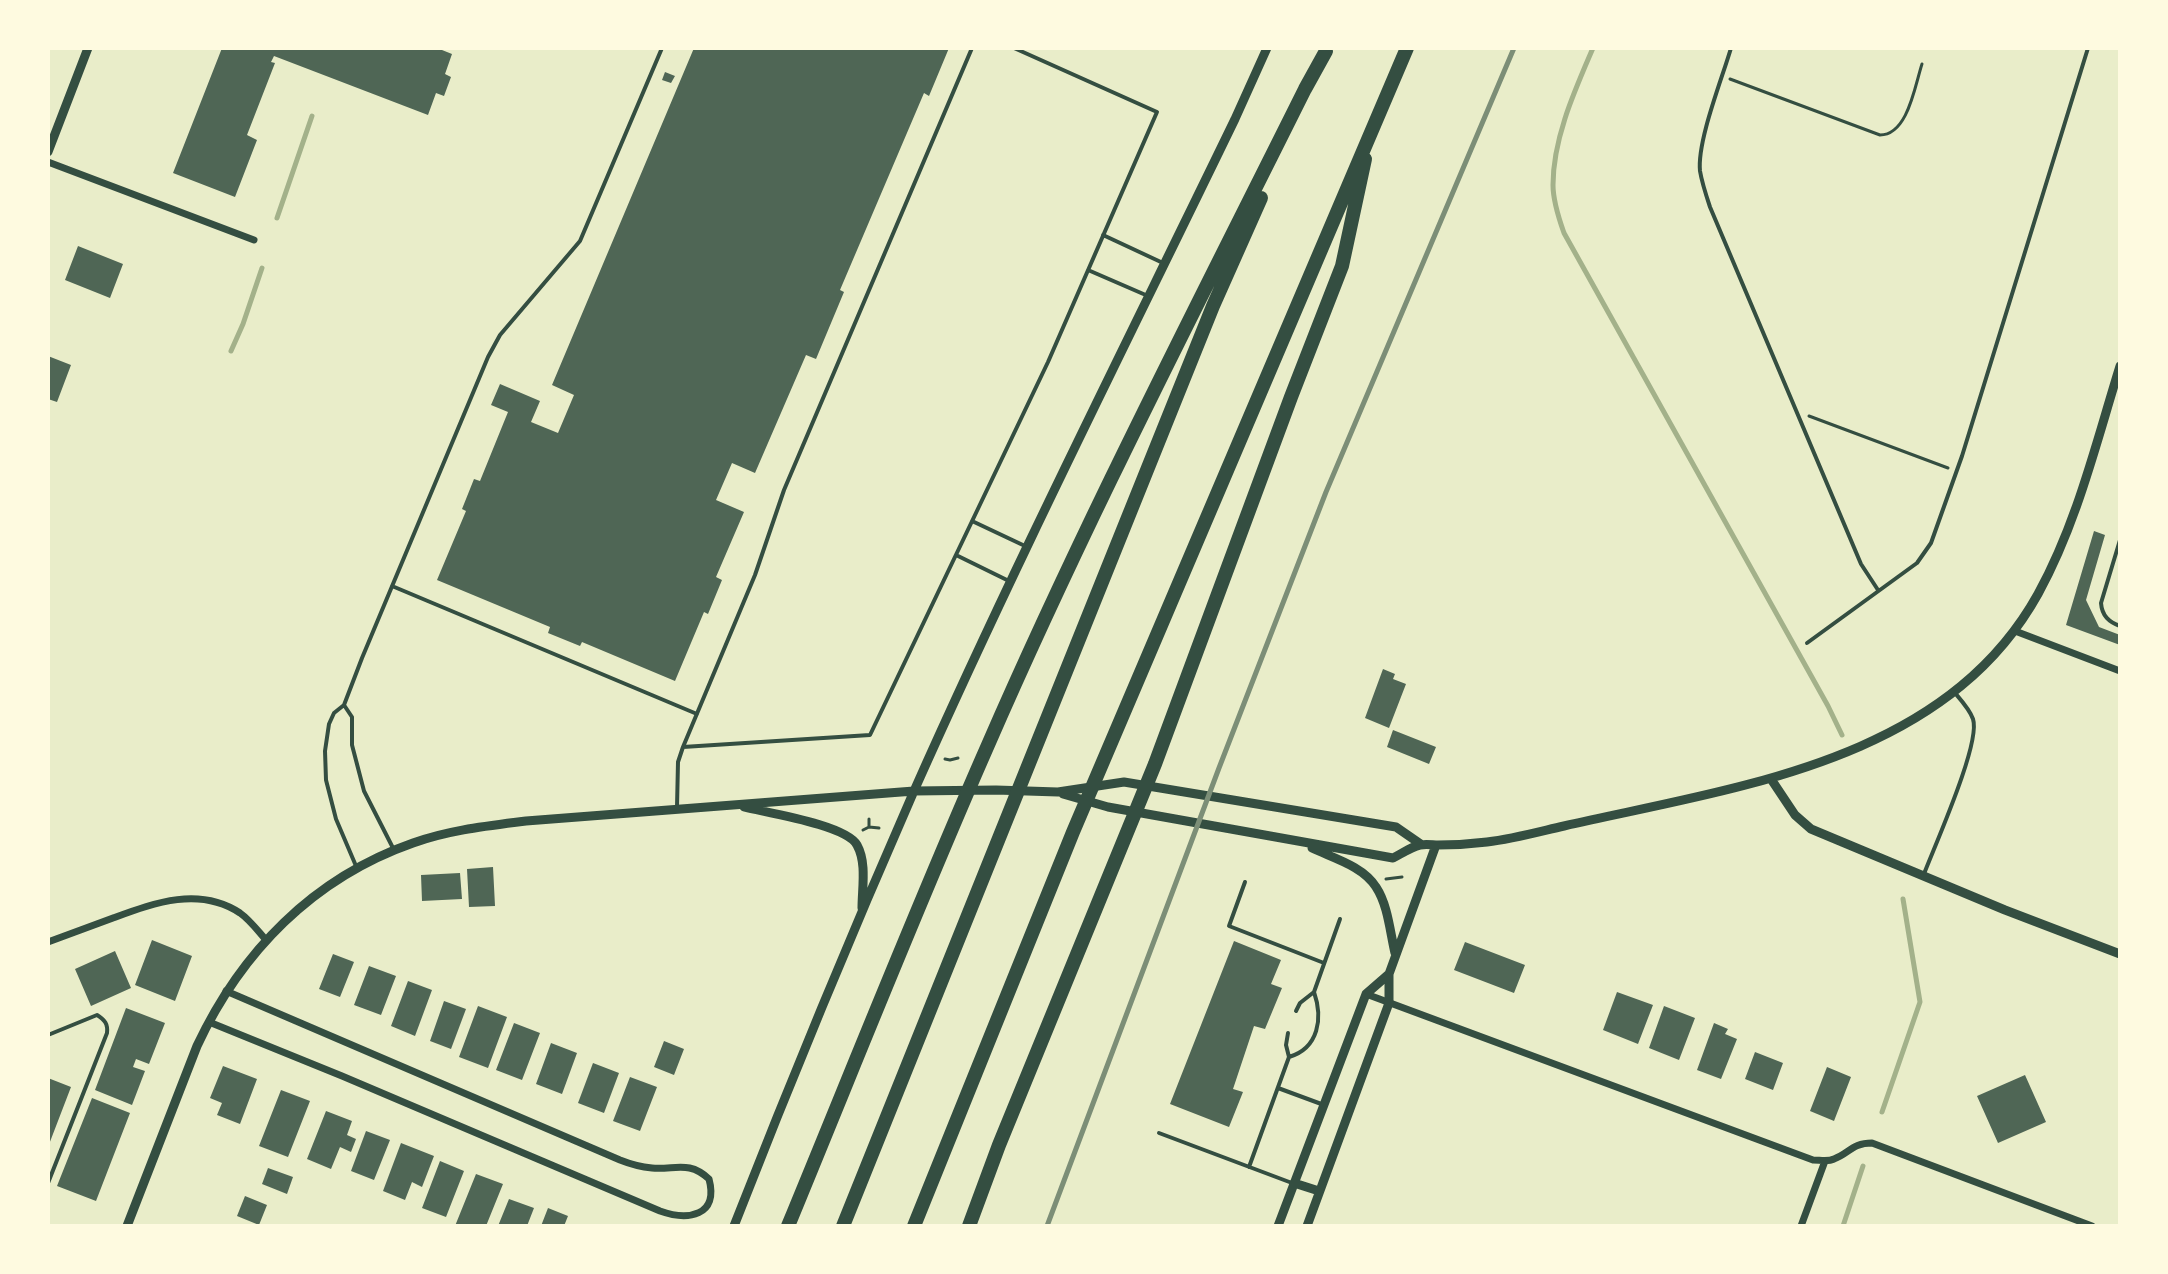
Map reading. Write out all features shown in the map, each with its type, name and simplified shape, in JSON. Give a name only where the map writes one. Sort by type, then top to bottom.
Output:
[{"type":"highway","points":[[914,1226],[1073,832],[1407,48]]},
{"type":"highway","points":[[788,1226],[951,830],[1048,612],[1298,103],[1327,50]]},
{"type":"highway","points":[[843,1226],[1213,306],[1327,50]]},
{"type":"highway","points":[[969,1226],[999,1145],[1155,764],[1342,266],[1371,128]]},
{"type":"street","points":[[48,152],[88,48]]},
{"type":"street","points":[[734,1226],[778,1113],[914,791],[1027,547],[1267,48]]},
{"type":"street","points":[[48,162],[254,240]]},
{"type":"street","points":[[1058,792],[1108,807],[1393,858],[1422,845],[1472,844],[1508,838],[1771,779],[1856,750],[1954,691],[1991,659],[2015,631],[2046,579],[2070,525],[2120,366]]},
{"type":"street","points":[[2015,631],[2120,671]]},
{"type":"street","points":[[1771,779],[1795,815],[1811,829],[1923,877],[2120,954]]},
{"type":"street","points":[[127,1226],[209,1022],[226,991],[266,940],[314,896],[357,869],[394,850],[433,837],[489,825],[677,809],[914,791],[1058,792],[1124,782],[1396,827],[1422,845]]},
{"type":"street","points":[[733,805],[818,824],[853,839],[863,865],[862,915]]},
{"type":"street","points":[[1294,841],[1353,867],[1372,881],[1383,902],[1396,955]]},
{"type":"street","points":[[1307,1226],[1389,1003],[1389,974],[1436,845]]},
{"type":"street","points":[[48,942],[145,906],[184,898],[209,900],[231,908],[248,920],[266,940]]},
{"type":"street","points":[[1278,1226],[1366,994],[1389,974]]},
{"type":"street","points":[[209,1022],[669,1215],[692,1216],[709,1201],[709,1179],[694,1168],[652,1168],[620,1160],[226,991]]},
{"type":"street","points":[[1366,994],[1813,1160],[1835,1159],[1856,1145],[1872,1143],[2092,1226]]},
{"type":"street","points":[[1801,1226],[1825,1161]]},
{"type":"street","points":[[1294,1183],[1319,1191]]},
{"type":"lane","points":[[357,869],[336,819],[326,780],[325,751],[329,724],[334,713],[344,705],[494,346],[585,232],[662,48]]},
{"type":"lane","points":[[677,809],[678,762],[683,747],[755,575],[784,490],[972,48]]},
{"type":"lane","points":[[683,747],[870,735],[1048,362],[1157,112],[1014,48]]},
{"type":"lane","points":[[1731,48],[1701,150],[1702,182],[1861,564],[1878,590]]},
{"type":"lane","points":[[1807,643],[1917,563],[1927,550],[1957,471],[2088,48]]},
{"type":"lane","points":[[1103,235],[1165,264]]},
{"type":"lane","points":[[1088,270],[1149,296]]},
{"type":"lane","points":[[972,521],[1027,547]]},
{"type":"lane","points":[[2120,540],[2101,603],[2102,613],[2120,626]]},
{"type":"lane","points":[[956,555],[1011,582]]},
{"type":"lane","points":[[392,586],[697,714]]},
{"type":"lane","points":[[1923,877],[1974,735],[1973,719],[1954,691]]},
{"type":"lane","points":[[344,705],[352,717],[352,745],[364,791],[394,850]]},
{"type":"lane","points":[[1245,882],[1229,926],[1324,963]]},
{"type":"lane","points":[[1296,1011],[1300,1003],[1314,992],[1340,919]]},
{"type":"lane","points":[[1289,1057],[1301,1054],[1311,1043],[1319,1022],[1319,1006],[1314,992]]},
{"type":"lane","points":[[48,1035],[97,1015],[107,1026],[107,1033],[48,1183]]},
{"type":"lane","points":[[1249,1167],[1289,1057],[1286,1045],[1288,1033]]},
{"type":"lane","points":[[1278,1088],[1324,1105]]},
{"type":"lane","points":[[1159,1133],[1294,1183]]},
{"type":"path","points":[[1723,76],[1880,135],[1888,135],[1895,131],[1906,115],[1922,64]]},
{"type":"path","points":[[1798,412],[1957,471]]},
{"type":"path","points":[[948,762],[958,758]]},
{"type":"path","points":[[869,819],[869,827]]},
{"type":"path","points":[[858,832],[869,827],[879,828]]},
{"type":"path","points":[[1393,878],[1396,870]]},
{"type":"path","points":[[1383,880],[1402,877]]},
{"type":"building","points":[[222,48],[437,48],[452,54],[445,74],[451,77],[444,96],[436,93],[428,115],[274,56],[271,62],[275,63],[247,135],[257,140],[235,197],[173,173]]},
{"type":"building","points":[[694,48],[949,48],[929,96],[924,93],[840,290],[844,292],[816,359],[806,355],[755,473],[732,463],[716,500],[744,512],[716,577],[722,580],[708,614],[704,612],[675,681],[582,642],[580,646],[548,633],[550,627],[437,580],[466,511],[462,509],[474,479],[480,481],[508,412],[491,405],[500,384],[540,401],[531,422],[558,433],[574,395],[552,385]]},
{"type":"building","points":[[665,72],[675,76],[671,83],[662,80]]},
{"type":"building","points":[[78,246],[123,264],[110,298],[65,280]]},
{"type":"building","points":[[48,356],[71,365],[57,402],[48,399]]},
{"type":"building","points":[[2094,531],[2105,535],[2086,600],[2099,627],[2120,635],[2120,645],[2066,625]]},
{"type":"building","points":[[1383,669],[1395,674],[1393,679],[1406,684],[1389,728],[1365,718]]},
{"type":"building","points":[[1393,730],[1436,747],[1429,764],[1387,747]]},
{"type":"building","points":[[493,867],[495,906],[469,907],[467,869]]},
{"type":"building","points":[[460,873],[462,899],[422,901],[421,875]]},
{"type":"building","points":[[152,940],[192,956],[175,1001],[135,985]]},
{"type":"building","points":[[1234,941],[1281,960],[1271,984],[1282,988],[1265,1029],[1254,1026],[1233,1089],[1243,1092],[1229,1127],[1170,1104]]},
{"type":"building","points":[[1465,942],[1525,965],[1514,993],[1454,970]]},
{"type":"building","points":[[115,951],[131,988],[91,1006],[75,969]]},
{"type":"building","points":[[333,954],[354,962],[340,997],[319,989]]},
{"type":"building","points":[[369,966],[396,976],[381,1015],[354,1005]]},
{"type":"building","points":[[408,981],[432,990],[415,1036],[391,1026]]},
{"type":"building","points":[[1617,992],[1653,1005],[1638,1044],[1603,1030]]},
{"type":"building","points":[[444,1001],[466,1009],[451,1049],[430,1041]]},
{"type":"building","points":[[478,1006],[507,1017],[488,1068],[459,1057]]},
{"type":"building","points":[[1664,1006],[1695,1018],[1679,1060],[1649,1048]]},
{"type":"building","points":[[126,1008],[165,1023],[149,1064],[136,1059],[133,1067],[145,1071],[132,1105],[95,1090]]},
{"type":"building","points":[[514,1023],[540,1033],[522,1080],[496,1070]]},
{"type":"building","points":[[1714,1023],[1728,1029],[1725,1034],[1737,1039],[1721,1079],[1697,1070]]},
{"type":"building","points":[[664,1041],[684,1049],[674,1075],[654,1067]]},
{"type":"building","points":[[551,1043],[577,1053],[562,1094],[536,1084]]},
{"type":"building","points":[[1755,1052],[1783,1063],[1773,1090],[1745,1079]]},
{"type":"building","points":[[593,1063],[619,1073],[604,1113],[578,1103]]},
{"type":"building","points":[[223,1066],[257,1079],[240,1124],[217,1115],[222,1103],[210,1098]]},
{"type":"building","points":[[1827,1067],[1851,1077],[1834,1121],[1810,1111]]},
{"type":"building","points":[[2025,1075],[2046,1122],[1998,1143],[1977,1096]]},
{"type":"building","points":[[630,1077],[657,1087],[640,1131],[613,1121]]},
{"type":"building","points":[[48,1078],[71,1087],[48,1147]]},
{"type":"building","points":[[281,1090],[310,1101],[288,1157],[259,1146]]},
{"type":"building","points":[[92,1098],[130,1113],[96,1201],[57,1186]]},
{"type":"building","points":[[326,1111],[352,1121],[347,1135],[356,1139],[351,1152],[340,1147],[331,1169],[307,1159]]},
{"type":"building","points":[[366,1131],[390,1140],[374,1180],[351,1171]]},
{"type":"building","points":[[401,1143],[434,1156],[422,1187],[412,1182],[405,1200],[383,1191]]},
{"type":"building","points":[[440,1161],[464,1171],[446,1217],[422,1208]]},
{"type":"building","points":[[268,1168],[293,1177],[287,1194],[262,1184]]},
{"type":"building","points":[[476,1174],[503,1184],[486,1226],[455,1226]]},
{"type":"building","points":[[245,1196],[267,1205],[259,1225],[237,1216]]},
{"type":"building","points":[[509,1199],[534,1208],[527,1226],[498,1226]]},
{"type":"building","points":[[548,1208],[568,1216],[564,1226],[541,1226]]},
{"type":"waterway","points":[[1593,48],[1566,115],[1554,167],[1553,191],[1564,233],[1842,735]]},
{"type":"waterway","points":[[277,218],[312,116]]},
{"type":"waterway","points":[[231,351],[262,268]]},
{"type":"waterway","points":[[1882,1112],[1920,1002],[1903,899]]},
{"type":"waterway","points":[[1843,1226],[1863,1166]]},
{"type":"railway","points":[[1047,1226],[1326,492],[1514,48]]}]
